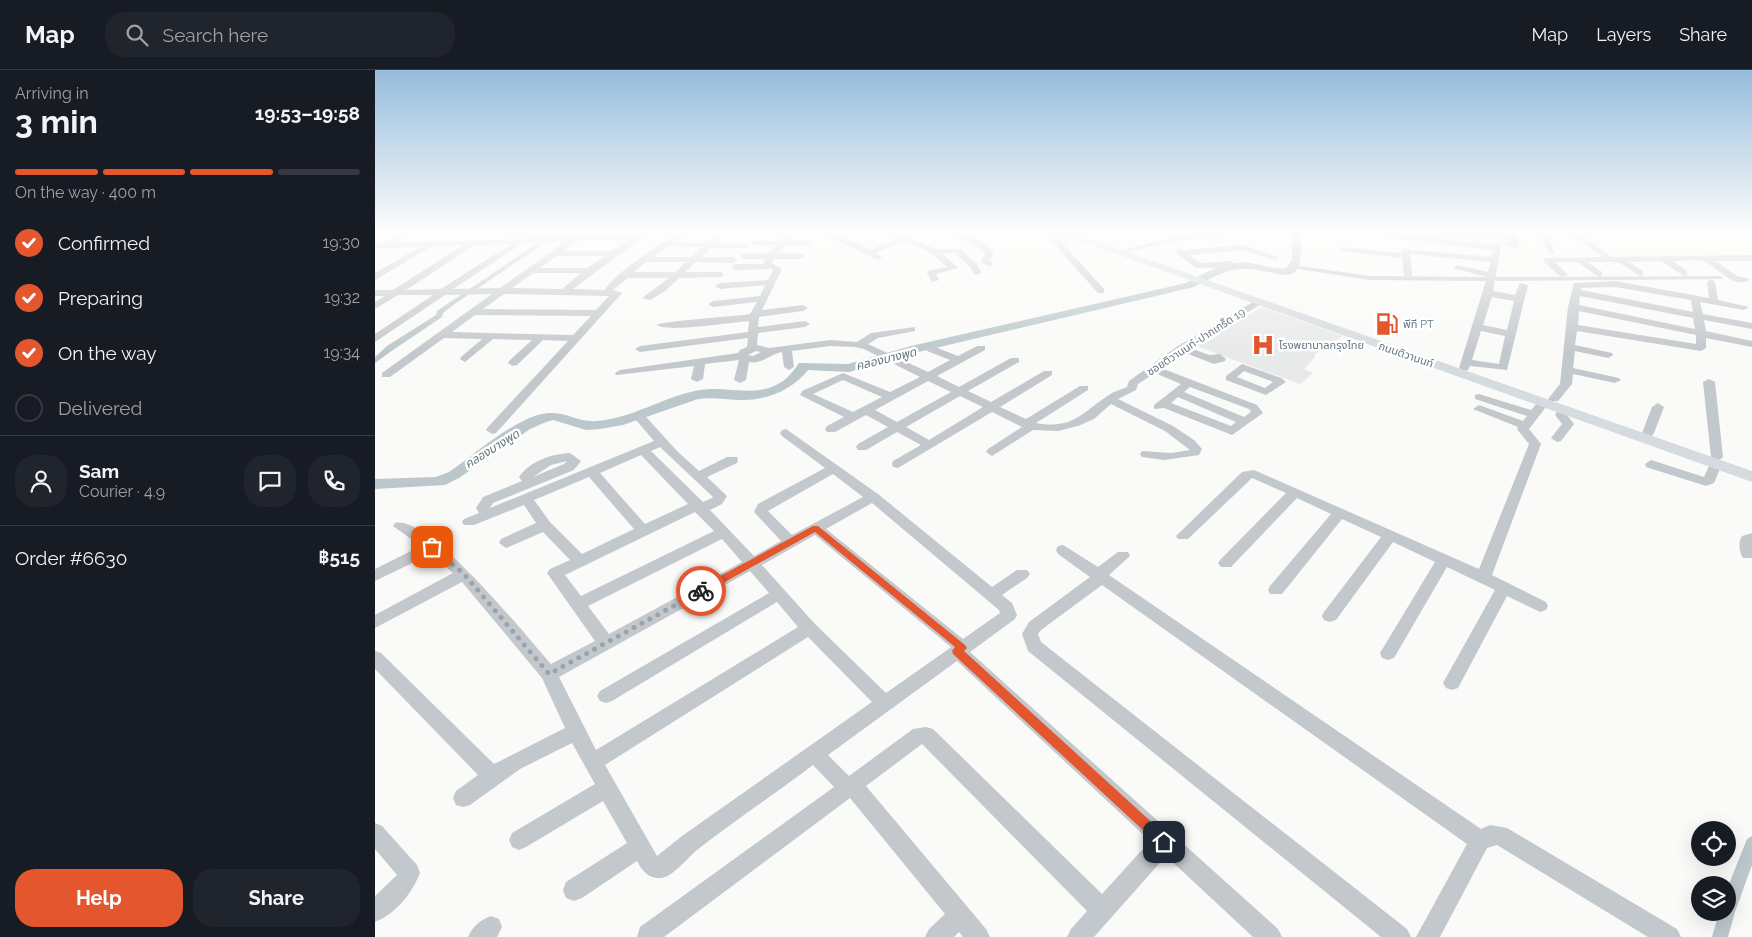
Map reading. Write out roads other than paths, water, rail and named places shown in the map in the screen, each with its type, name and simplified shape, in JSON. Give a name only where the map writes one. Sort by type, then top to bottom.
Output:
[{"type":"main road","name":"ถนนติวานนท์","points":[[1182,272],[1465,365],[1553,404],[1648,433],[1717,460],[1752,477]]},
{"type":"main road","name":"ถนนติวานนท์","points":[[1185,272],[1258,302],[1717,460],[1752,469]]},
{"type":"street","points":[[375,306],[427,272]]},
{"type":"street","points":[[375,339],[471,272]]},
{"type":"street","points":[[386,375],[526,272]]},
{"type":"street","points":[[564,292],[587,272]]},
{"type":"street","points":[[609,289],[628,272]]},
{"type":"street","points":[[647,298],[659,291],[679,272]]},
{"type":"street","points":[[702,280],[709,272]]},
{"type":"street","points":[[740,380],[743,358],[752,349],[755,316],[776,272]]},
{"type":"street","points":[[933,272],[931,273],[935,280]]},
{"type":"street","points":[[1084,272],[1101,291]]},
{"type":"street","points":[[1479,272],[1492,275],[1465,365],[1503,368],[1523,285]]},
{"type":"street","points":[[1727,272],[1735,278],[1750,281]]},
{"type":"street","points":[[625,275],[675,276],[702,280],[720,275]]},
{"type":"street","points":[[720,286],[772,282]]},
{"type":"street","points":[[1669,282],[1669,293]]},
{"type":"street","points":[[1711,282],[1714,302]]},
{"type":"street","points":[[1483,578],[1535,444],[1523,431],[1530,420],[1553,404],[1565,384],[1577,285],[1615,284],[1744,307]]},
{"type":"street","points":[[375,293],[468,291],[617,293],[492,430]]},
{"type":"street","points":[[1575,292],[1752,326]]},
{"type":"street","points":[[1488,293],[1519,299]]},
{"type":"street","points":[[713,304],[764,298]]},
{"type":"street","points":[[1571,327],[1697,349],[1702,348],[1695,298]]},
{"type":"street","name":"ซอยติวานนท์-ปากเกร็ด 19","points":[[767,352],[835,342],[859,345],[929,376],[1029,425],[1050,429],[1064,428],[1095,413],[1113,398],[1114,391],[1119,387],[1133,382],[1155,369],[1182,348],[1258,302]]},
{"type":"street","points":[[1573,307],[1752,344]]},
{"type":"street","points":[[663,325],[683,325],[803,308]]},
{"type":"street","points":[[473,312],[600,313]]},
{"type":"street","points":[[640,349],[805,324]]},
{"type":"street","points":[[1477,327],[1510,334]]},
{"type":"street","points":[[859,345],[875,335],[911,329]]},
{"type":"street","points":[[443,335],[577,338]]},
{"type":"street","points":[[465,359],[492,336]]},
{"type":"street","points":[[513,363],[542,336]]},
{"type":"street","points":[[1569,347],[1608,355]]},
{"type":"street","points":[[831,429],[981,348]]},
{"type":"street","points":[[1182,348],[1242,367]]},
{"type":"street","points":[[620,373],[699,362],[743,358],[760,359],[766,356],[767,352],[763,349],[752,349]]},
{"type":"street","points":[[787,349],[789,367]]},
{"type":"street","points":[[931,349],[959,360]]},
{"type":"street","points":[[862,447],[1015,360]]},
{"type":"street","points":[[697,379],[699,362]]},
{"type":"street","points":[[1155,369],[1253,407],[1257,413],[1235,430],[1227,430],[1163,404]]},
{"type":"street","points":[[1567,370],[1615,380]]},
{"type":"street","points":[[898,464],[1048,373]]},
{"type":"street","points":[[853,417],[806,393],[843,376],[891,396]]},
{"type":"street","points":[[1651,464],[1706,482],[1709,480],[1717,460],[1709,382]]},
{"type":"street","points":[[1145,415],[1163,404],[1189,383]]},
{"type":"street","points":[[992,452],[1084,388]]},
{"type":"street","points":[[1177,393],[1245,422]]},
{"type":"street","points":[[1479,396],[1530,420]]},
{"type":"street","points":[[1113,398],[1182,437],[1196,449],[1195,452],[1186,455],[1153,456],[1146,454]]},
{"type":"street","points":[[1553,404],[1568,424],[1557,438]]},
{"type":"street","points":[[1648,433],[1658,407]]},
{"type":"street","points":[[1479,409],[1530,420]]},
{"type":"street","points":[[867,410],[930,445]]},
{"type":"street","points":[[607,644],[555,573],[643,531],[717,500],[720,496],[662,442],[642,420]]},
{"type":"street","points":[[400,526],[432,547],[464,574],[549,674],[576,732],[609,787],[640,847],[651,865],[661,867],[689,843],[1009,615],[1006,606],[873,497],[786,432]]},
{"type":"street","points":[[469,522],[662,442]]},
{"type":"street","points":[[643,450],[724,532],[809,628],[886,704]]},
{"type":"street","points":[[699,476],[732,460]]},
{"type":"street","points":[[790,542],[761,512],[763,507],[835,468]]},
{"type":"street","points":[[591,471],[643,531]]},
{"type":"street","points":[[1183,536],[1247,475],[1254,474],[1444,560],[1540,606]]},
{"type":"street","points":[[487,514],[483,508],[488,500],[529,483]]},
{"type":"street","points":[[1227,563],[1294,493]]},
{"type":"street","points":[[549,674],[873,497]]},
{"type":"street","points":[[526,498],[545,525],[579,560]]},
{"type":"street","points":[[1275,590],[1339,513]]},
{"type":"street","points":[[506,543],[545,525]]},
{"type":"street","points":[[815,528],[959,649],[1164,842],[1269,937]]},
{"type":"street","points":[[579,604],[724,532]]},
{"type":"street","points":[[1330,616],[1390,536]]},
{"type":"street","points":[[1748,554],[1747,539],[1752,538]]},
{"type":"street","points":[[375,576],[432,547]]},
{"type":"street","points":[[1063,550],[1098,577],[1481,841]]},
{"type":"street","points":[[1123,556],[1035,626],[1030,634],[1033,646],[1399,937]]},
{"type":"street","points":[[1388,653],[1444,560]]},
{"type":"street","points":[[375,622],[464,574]]},
{"type":"street","points":[[991,595],[1022,574]]},
{"type":"street","points":[[1452,683],[1504,588]]},
{"type":"street","points":[[606,696],[779,594]]},
{"type":"street","points":[[593,762],[809,628]]},
{"type":"street","points":[[375,658],[493,776]]},
{"type":"street","points":[[463,798],[513,763],[576,732]]},
{"type":"street","points":[[648,935],[850,787],[913,738],[927,735],[1103,911]]},
{"type":"street","points":[[814,753],[850,787],[978,937]]},
{"type":"street","points":[[519,840],[609,787]]},
{"type":"street","points":[[375,832],[409,873],[404,884],[375,911]]},
{"type":"street","points":[[1428,937],[1481,841],[1490,834],[1500,835],[1669,937]]},
{"type":"street","points":[[1079,937],[1164,842]]},
{"type":"street","points":[[574,890],[640,847]]},
{"type":"street","points":[[937,937],[959,915]]},
{"type":"waterway","points":[[375,361],[390,348],[440,316],[439,312],[496,272]]},
{"type":"waterway","name":"คลองบางพูด","points":[[375,484],[439,482],[454,475],[525,426],[541,419],[553,416],[586,426],[600,425],[618,422],[696,395],[712,393],[743,396],[760,393],[778,389],[792,381],[804,366],[849,368],[911,350],[1190,285],[1215,272]]},
{"type":"waterway","points":[[1331,272],[1369,278],[1486,279]]},
{"type":"waterway","points":[[1497,279],[1720,278]]},
{"type":"waterway","points":[[1720,937],[1727,912],[1752,844]]},
{"type":"place","name":"พีที PT","points":[[1387,324]]},
{"type":"place","name":"โรงพยาบาลกรุงไทย","points":[[1263,345]]}]
